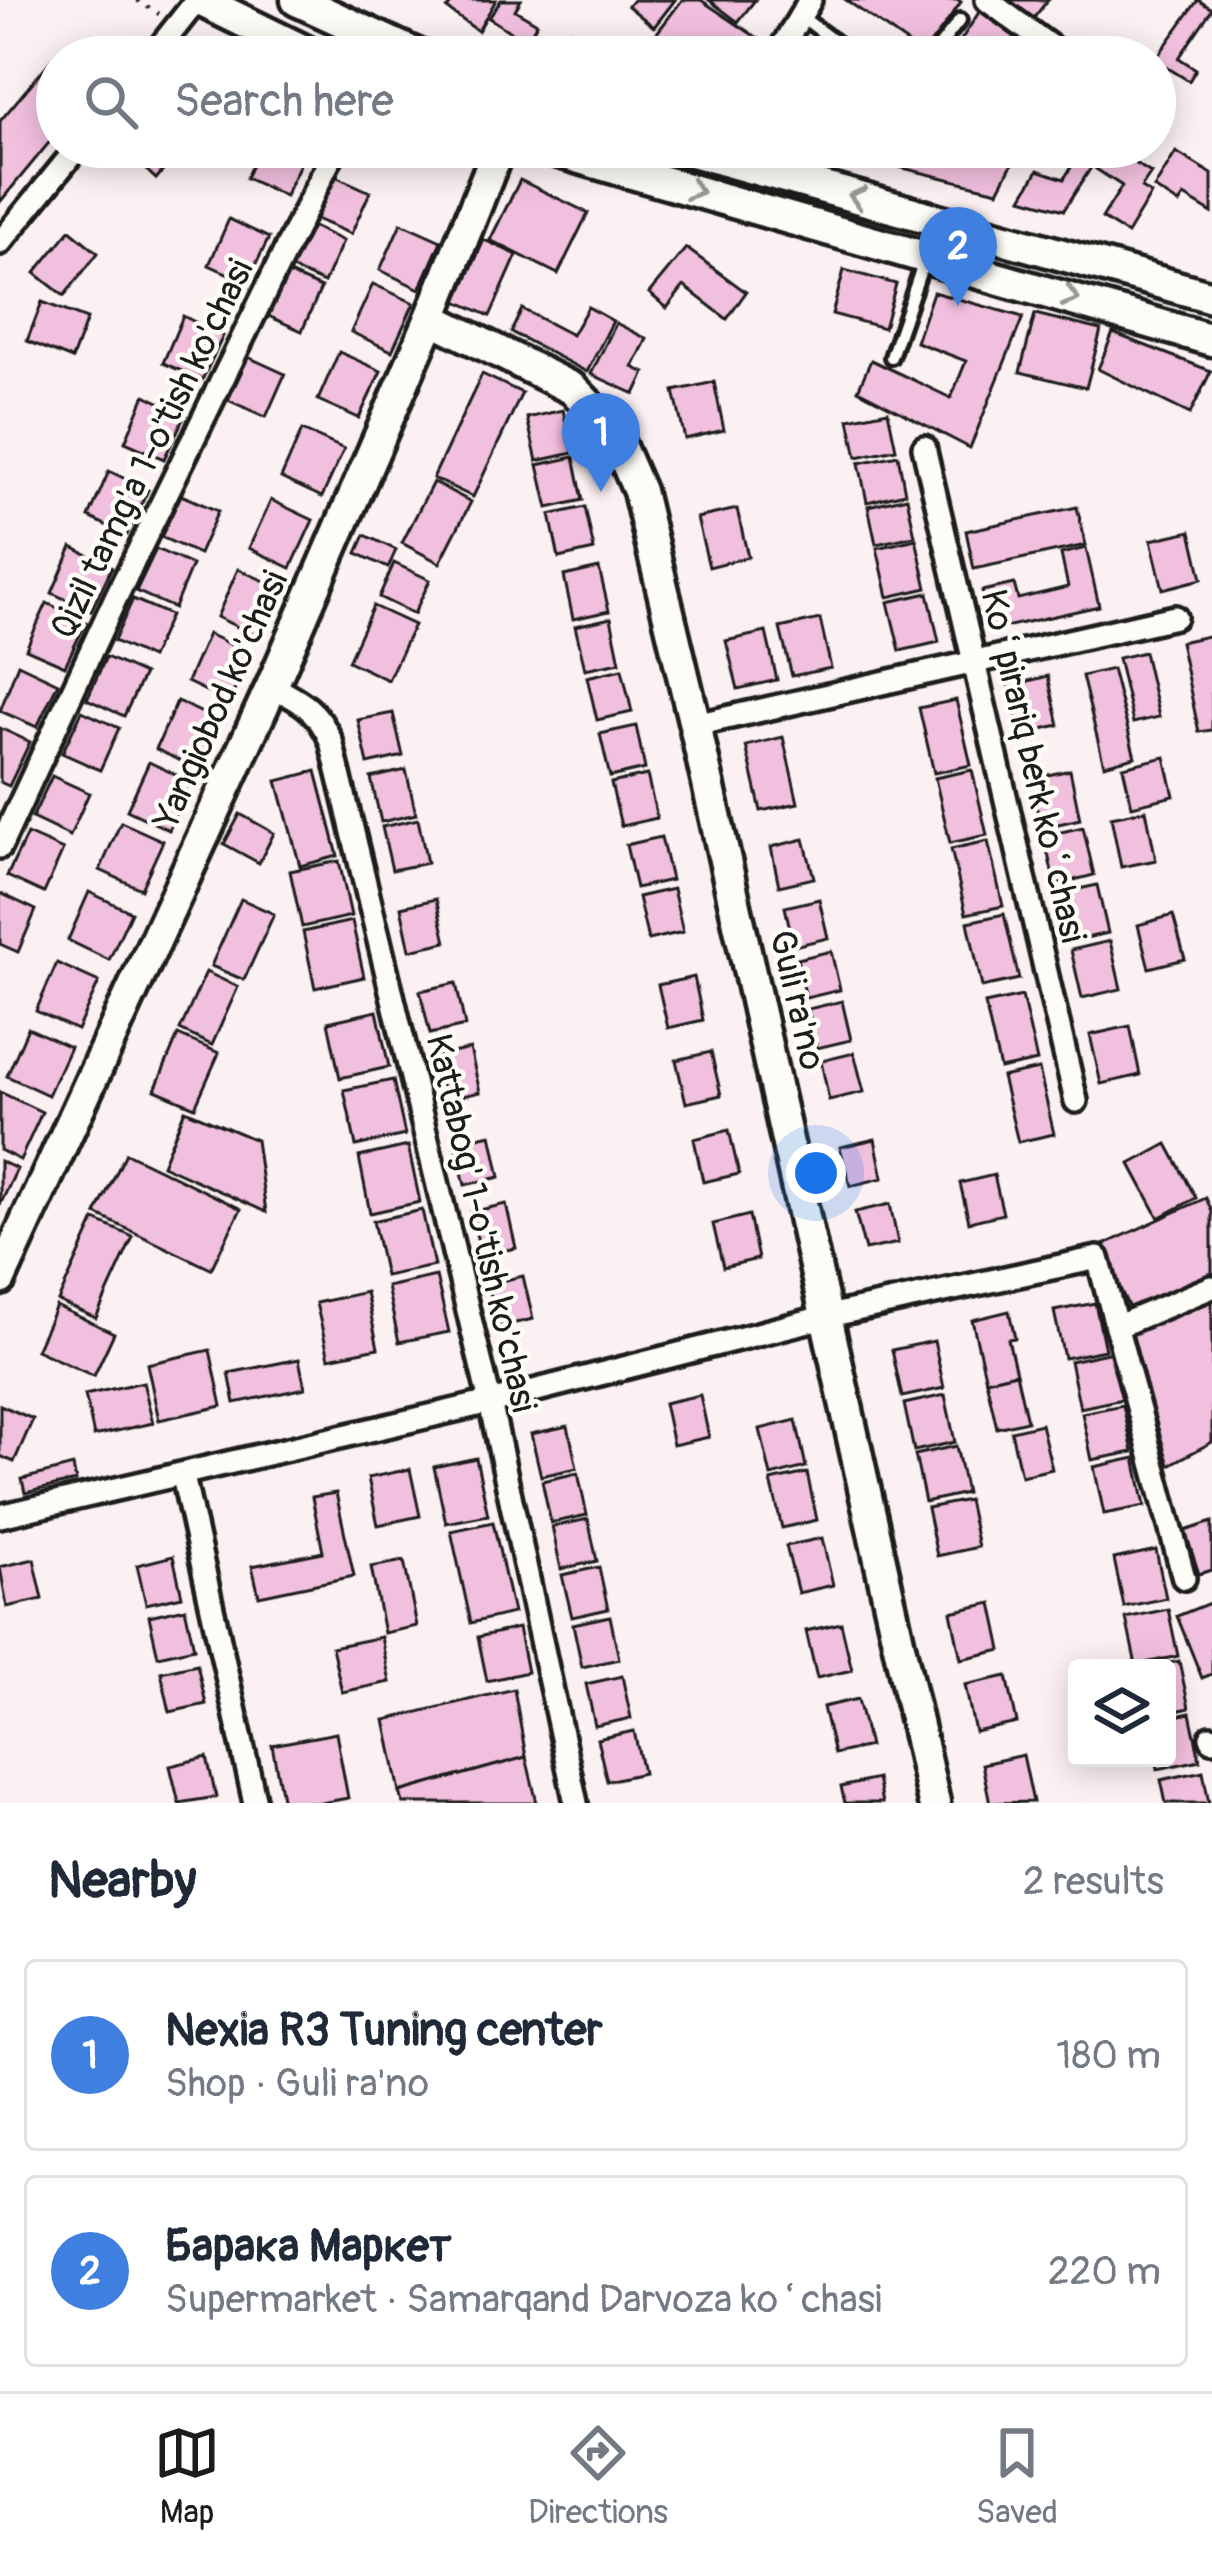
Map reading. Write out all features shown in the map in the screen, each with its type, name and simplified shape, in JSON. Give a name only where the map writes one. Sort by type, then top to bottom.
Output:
[{"type":"street","points":[[169,36],[199,0],[273,36]]},
{"type":"street","points":[[297,0],[375,36]]},
{"type":"street","points":[[987,0],[1036,36]]},
{"type":"street","points":[[788,36],[804,8]]},
{"type":"street","points":[[0,243],[61,168]]},
{"type":"street","name":"Qizil tamg'a 1-o'tish ko'chasi","points":[[0,847],[325,168]]},
{"type":"street","name":"Yangiobod ko'chasi","points":[[0,1280],[272,686],[491,168]]},
{"type":"street","points":[[617,168],[1212,340]]},
{"type":"street","points":[[774,168],[1212,298]]},
{"type":"street","name":"Guli ra'no","points":[[431,318],[553,376],[591,404],[612,429],[639,491],[934,1803]]},
{"type":"street","name":"Koʻpirariq berk koʻchasi","points":[[923,447],[1076,1101]]},
{"type":"street","points":[[695,725],[1175,617]]},
{"type":"street","name":"Kattabog' 1-o'tish ko'chasi","points":[[272,686],[309,705],[331,741],[490,1402],[576,1803]]},
{"type":"street","points":[[0,1516],[490,1402],[828,1316],[1098,1258],[1184,1578]]},
{"type":"street","points":[[1116,1327],[1212,1287]]},
{"type":"street","points":[[183,1475],[255,1803]]},
{"type":"lane","points":[[804,8],[833,36]]},
{"type":"lane","points":[[947,36],[960,20]]},
{"type":"lane","points":[[891,357],[926,255]]},
{"type":"path","points":[[140,1],[159,14]]},
{"type":"building","points":[[454,0],[496,0],[478,31],[447,9]]},
{"type":"building","points":[[501,0],[521,0],[515,10],[537,23],[529,36],[517,36],[489,18]]},
{"type":"building","points":[[633,0],[675,0],[654,27],[628,6]]},
{"type":"building","points":[[682,0],[701,0],[755,36],[655,36]]},
{"type":"building","points":[[709,0],[755,0],[738,22]]},
{"type":"building","points":[[846,0],[961,2],[937,36],[897,36]]},
{"type":"building","points":[[999,0],[1048,0],[1029,24]]},
{"type":"building","points":[[1198,0],[1212,9],[1179,58],[1196,69],[1189,81],[1176,73],[1176,36],[1172,36]]},
{"type":"building","points":[[983,6],[1029,36],[964,36]]},
{"type":"building","points":[[36,78],[36,158],[0,202],[0,121]]},
{"type":"building","points":[[1176,152],[1212,174],[1212,213],[1184,196],[1179,204],[1154,188],[1166,168],[1176,168]]},
{"type":"building","points":[[144,168],[165,168],[156,179]]},
{"type":"building","points":[[251,168],[298,168],[285,196],[246,178]]},
{"type":"building","points":[[903,168],[1010,168],[998,191]]},
{"type":"building","points":[[1071,168],[1091,168],[1064,210],[1022,198],[1038,170],[1064,179]]},
{"type":"building","points":[[1143,168],[1151,173],[1141,188],[1151,194],[1127,234],[1102,218],[1122,186],[1096,169]]},
{"type":"building","points":[[333,175],[370,192],[351,234],[313,218]]},
{"type":"building","points":[[520,180],[588,213],[558,274],[490,240]]},
{"type":"building","points":[[229,219],[269,238],[247,282],[209,265]]},
{"type":"building","points":[[401,223],[441,241],[420,289],[380,270]]},
{"type":"building","points":[[307,224],[343,241],[324,283],[287,267]]},
{"type":"building","points":[[70,230],[98,253],[64,296],[35,273]]},
{"type":"building","points":[[484,240],[517,255],[490,316],[457,301]]},
{"type":"building","points":[[686,248],[746,292],[727,319],[684,286],[667,308],[649,293]]},
{"type":"building","points":[[844,270],[896,284],[884,328],[832,314]]},
{"type":"building","points":[[284,272],[321,288],[302,331],[264,314]]},
{"type":"building","points":[[373,284],[414,303],[392,351],[351,332]]},
{"type":"building","points":[[933,292],[1023,317],[970,448],[858,390],[871,360],[951,398],[966,361],[916,342]]},
{"type":"building","points":[[42,302],[87,319],[72,359],[27,341]]},
{"type":"building","points":[[588,307],[613,321],[587,372],[511,332],[522,309],[572,335]]},
{"type":"building","points":[[1035,314],[1101,330],[1086,388],[1020,372]]},
{"type":"building","points":[[183,316],[223,336],[202,380],[163,363]]},
{"type":"building","points":[[616,323],[647,339],[633,367],[645,373],[635,394],[591,374]]},
{"type":"building","points":[[1113,333],[1211,371],[1190,414],[1098,369]]},
{"type":"building","points":[[339,352],[381,371],[359,418],[318,400]]},
{"type":"building","points":[[248,357],[285,374],[266,417],[228,400]]},
{"type":"building","points":[[482,374],[522,393],[473,497],[433,478]]},
{"type":"building","points":[[714,382],[724,430],[685,439],[674,391]]},
{"type":"building","points":[[145,395],[185,415],[164,459],[125,442]]},
{"type":"building","points":[[563,410],[573,453],[537,461],[527,418]]},
{"type":"building","points":[[888,411],[896,449],[857,457],[849,419]]},
{"type":"building","points":[[302,430],[344,449],[322,497],[281,478]]},
{"type":"building","points":[[898,455],[905,493],[867,502],[859,463]]},
{"type":"building","points":[[574,457],[583,500],[548,508],[538,465]]},
{"type":"building","points":[[109,471],[148,490],[127,535],[89,517]]},
{"type":"building","points":[[433,482],[471,502],[440,563],[402,543]]},
{"type":"building","points":[[181,495],[218,511],[199,554],[161,537]]},
{"type":"building","points":[[907,497],[915,536],[876,544],[868,506]]},
{"type":"building","points":[[271,500],[313,520],[291,568],[249,548]]},
{"type":"building","points":[[585,507],[594,550],[559,558],[550,515]]},
{"type":"building","points":[[1077,507],[1086,545],[974,569],[966,531]]},
{"type":"building","points":[[737,509],[748,557],[709,567],[697,518]]},
{"type":"building","points":[[1191,531],[1202,579],[1163,589],[1151,540]]},
{"type":"building","points":[[365,535],[396,550],[388,568],[357,553]]},
{"type":"building","points":[[916,539],[927,588],[888,597],[877,548]]},
{"type":"building","points":[[72,547],[112,567],[91,611],[52,593]]},
{"type":"building","points":[[1086,548],[1099,606],[992,630],[982,591],[1014,584],[1018,599],[1068,587],[1061,554]]},
{"type":"building","points":[[156,549],[192,565],[174,608],[136,591]]},
{"type":"building","points":[[394,563],[430,580],[414,614],[379,597]]},
{"type":"building","points":[[599,568],[609,611],[573,619],[564,576]]},
{"type":"building","points":[[238,569],[280,588],[258,637],[217,617]]},
{"type":"building","points":[[928,593],[939,642],[900,651],[888,602]]},
{"type":"building","points":[[133,599],[170,615],[151,658],[114,641]]},
{"type":"building","points":[[47,603],[86,622],[65,666],[26,649]]},
{"type":"building","points":[[373,606],[414,625],[388,680],[348,661]]},
{"type":"building","points":[[611,618],[620,662],[585,669],[575,626]]},
{"type":"building","points":[[820,619],[831,668],[792,676],[780,628]]},
{"type":"building","points":[[766,632],[777,680],[738,689],[726,641]]},
{"type":"building","points":[[208,634],[251,654],[229,702],[187,682]]},
{"type":"building","points":[[1212,635],[1212,730],[1199,732],[1180,642]]},
{"type":"building","points":[[1144,652],[1159,717],[1133,723],[1118,658]]},
{"type":"building","points":[[106,657],[144,674],[124,716],[87,699]]},
{"type":"building","points":[[18,664],[58,683],[37,727],[0,711]]},
{"type":"building","points":[[622,669],[632,712],[597,720],[587,677]]},
{"type":"building","points":[[1112,669],[1135,757],[1104,765],[1082,676]]},
{"type":"building","points":[[1048,676],[1059,725],[1020,734],[1009,686]]},
{"type":"building","points":[[956,700],[971,765],[934,773],[919,708]]},
{"type":"building","points":[[177,701],[219,721],[197,769],[156,749]]},
{"type":"building","points":[[82,711],[119,728],[100,770],[62,753]]},
{"type":"building","points":[[393,713],[403,756],[368,764],[358,720]]},
{"type":"building","points":[[636,726],[645,769],[610,777],[600,734]]},
{"type":"building","points":[[0,728],[30,742],[9,786],[0,782]]},
{"type":"building","points":[[783,737],[798,803],[761,811],[746,746]]},
{"type":"building","points":[[1165,757],[1174,796],[1132,806],[1123,767]]},
{"type":"building","points":[[149,762],[191,782],[169,830],[127,810]]},
{"type":"building","points":[[406,770],[416,814],[381,822],[371,778]]},
{"type":"building","points":[[972,770],[987,835],[950,843],[935,778]]},
{"type":"building","points":[[1070,770],[1080,819],[1041,828],[1030,779]]},
{"type":"building","points":[[316,771],[338,856],[300,866],[277,781]]},
{"type":"building","points":[[647,775],[657,818],[621,826],[611,783]]},
{"type":"building","points":[[52,776],[89,793],[70,836],[32,818]]},
{"type":"building","points":[[1146,810],[1156,860],[1121,867],[1111,817]]},
{"type":"building","points":[[240,814],[274,833],[259,863],[224,844]]},
{"type":"building","points":[[418,819],[427,863],[392,870],[382,827]]},
{"type":"building","points":[[121,822],[163,841],[141,889],[100,870]]},
{"type":"building","points":[[1083,827],[1094,875],[1055,885],[1044,836]]},
{"type":"building","points":[[27,834],[63,850],[44,893],[7,876]]},
{"type":"building","points":[[661,837],[671,880],[636,888],[626,845]]},
{"type":"building","points":[[804,839],[814,878],[779,886],[771,847]]},
{"type":"building","points":[[988,841],[1003,906],[966,914],[951,849]]},
{"type":"building","points":[[339,861],[351,916],[302,927],[290,871]]},
{"type":"building","points":[[1097,885],[1108,933],[1068,942],[1057,894]]},
{"type":"building","points":[[673,889],[683,932],[648,940],[638,897]]},
{"type":"building","points":[[89,892],[131,912],[109,960],[68,940]]},
{"type":"building","points":[[0,893],[36,910],[18,952],[0,944]]},
{"type":"building","points":[[241,899],[274,914],[244,980],[211,966]]},
{"type":"building","points":[[436,899],[446,942],[410,950],[401,907]]},
{"type":"building","points":[[819,899],[828,938],[794,946],[785,907]]},
{"type":"building","points":[[1004,914],[1019,979],[982,987],[968,922]]},
{"type":"building","points":[[1173,915],[1185,959],[1149,968],[1138,925]]},
{"type":"building","points":[[352,921],[364,977],[315,988],[303,932]]},
{"type":"building","points":[[1110,941],[1121,989],[1082,998],[1071,950]]},
{"type":"building","points":[[831,951],[840,990],[806,998],[797,959]]},
{"type":"building","points":[[57,963],[99,982],[77,1030],[36,1011]]},
{"type":"building","points":[[206,972],[238,987],[212,1045],[180,1030]]},
{"type":"building","points":[[694,977],[703,1020],[668,1028],[658,985]]},
{"type":"building","points":[[456,983],[465,1026],[430,1034],[420,991]]},
{"type":"building","points":[[1022,996],[1037,1061],[1000,1069],[985,1004]]},
{"type":"building","points":[[842,1001],[851,1040],[817,1048],[808,1009]]},
{"type":"building","points":[[377,1011],[389,1067],[340,1078],[328,1022]]},
{"type":"building","points":[[1130,1026],[1140,1075],[1101,1084],[1090,1035]]},
{"type":"building","points":[[28,1028],[70,1047],[48,1095],[7,1076]]},
{"type":"building","points":[[178,1035],[219,1053],[195,1107],[155,1090]]},
{"type":"building","points":[[470,1049],[480,1092],[445,1100],[435,1057]]},
{"type":"building","points":[[711,1052],[721,1095],[686,1103],[676,1060]]},
{"type":"building","points":[[854,1053],[864,1092],[829,1100],[821,1061]]},
{"type":"building","points":[[1039,1069],[1054,1134],[1018,1142],[1002,1077]]},
{"type":"building","points":[[393,1080],[405,1135],[356,1146],[344,1090]]},
{"type":"building","points":[[0,1092],[42,1112],[20,1160],[0,1150]]},
{"type":"building","points":[[185,1110],[256,1140],[266,1212],[162,1165]]},
{"type":"building","points":[[729,1130],[739,1174],[703,1182],[694,1139]]},
{"type":"building","points":[[491,1134],[500,1177],[465,1185],[455,1142]]},
{"type":"building","points":[[875,1139],[883,1178],[850,1186],[840,1147]]},
{"type":"building","points":[[1167,1144],[1196,1198],[1159,1218],[1130,1164]]},
{"type":"building","points":[[408,1146],[420,1202],[370,1213],[359,1157]]},
{"type":"building","points":[[126,1153],[241,1209],[211,1269],[96,1214]]},
{"type":"building","points":[[0,1161],[17,1169],[0,1205]]},
{"type":"building","points":[[994,1175],[1003,1214],[969,1222],[960,1183]]},
{"type":"building","points":[[1206,1198],[1212,1212],[1212,1281],[1133,1317],[1101,1246]]},
{"type":"building","points":[[506,1204],[516,1248],[481,1255],[471,1212]]},
{"type":"building","points":[[890,1204],[898,1243],[865,1250],[855,1212]]},
{"type":"building","points":[[422,1210],[434,1266],[385,1276],[373,1221]]},
{"type":"building","points":[[749,1215],[758,1259],[723,1267],[713,1224]]},
{"type":"building","points":[[95,1220],[133,1237],[96,1318],[58,1301]]},
{"type":"building","points":[[436,1276],[449,1332],[399,1342],[387,1287]]},
{"type":"building","points":[[523,1276],[533,1319],[498,1327],[488,1284]]},
{"type":"building","points":[[366,1292],[378,1348],[329,1358],[316,1303]]},
{"type":"building","points":[[1212,1301],[1212,1442],[1169,1465],[1129,1333]]},
{"type":"building","points":[[1095,1303],[1105,1350],[1064,1358],[1054,1311]]},
{"type":"building","points":[[56,1306],[114,1333],[94,1376],[36,1350]]},
{"type":"building","points":[[1009,1311],[1015,1338],[1008,1339],[1016,1373],[986,1380],[972,1320]]},
{"type":"building","points":[[934,1341],[944,1388],[902,1397],[892,1350]]},
{"type":"building","points":[[210,1350],[222,1406],[159,1420],[147,1364]]},
{"type":"building","points":[[1112,1352],[1122,1399],[1080,1408],[1070,1361]]},
{"type":"building","points":[[299,1359],[305,1388],[235,1403],[229,1373]]},
{"type":"building","points":[[1016,1373],[1027,1421],[997,1428],[986,1380]]},
{"type":"building","points":[[143,1382],[153,1423],[94,1436],[85,1395]]},
{"type":"building","points":[[700,1395],[709,1437],[673,1445],[664,1403]]},
{"type":"building","points":[[945,1395],[955,1442],[914,1451],[904,1404]]},
{"type":"building","points":[[0,1405],[33,1419],[14,1462],[0,1456]]},
{"type":"building","points":[[1123,1405],[1133,1452],[1092,1460],[1082,1413]]},
{"type":"building","points":[[796,1420],[806,1467],[771,1476],[760,1429]]},
{"type":"building","points":[[1041,1424],[1052,1469],[1021,1476],[1011,1431]]},
{"type":"building","points":[[568,1426],[577,1468],[541,1476],[531,1434]]},
{"type":"building","points":[[956,1446],[966,1493],[925,1502],[915,1455]]},
{"type":"building","points":[[476,1458],[488,1515],[446,1523],[434,1467]]},
{"type":"building","points":[[1135,1458],[1145,1506],[1104,1514],[1094,1467]]},
{"type":"building","points":[[73,1466],[76,1481],[25,1493],[22,1479]]},
{"type":"building","points":[[410,1469],[420,1516],[378,1525],[368,1478]]},
{"type":"building","points":[[578,1473],[587,1515],[551,1523],[542,1481]]},
{"type":"building","points":[[807,1473],[817,1520],[782,1528],[771,1481]]},
{"type":"building","points":[[336,1493],[354,1576],[259,1596],[252,1566],[323,1552],[312,1497]]},
{"type":"building","points":[[968,1500],[978,1547],[937,1556],[927,1508]]},
{"type":"building","points":[[588,1519],[597,1561],[561,1569],[552,1527]]},
{"type":"building","points":[[493,1522],[513,1613],[471,1623],[451,1531]]},
{"type":"building","points":[[1212,1522],[1212,1570],[1199,1574],[1185,1531]]},
{"type":"building","points":[[822,1538],[833,1585],[798,1593],[786,1546]]},
{"type":"building","points":[[1156,1550],[1166,1598],[1124,1607],[1114,1559]]},
{"type":"building","points":[[173,1556],[182,1596],[146,1604],[137,1565]]},
{"type":"building","points":[[34,1559],[43,1599],[7,1607],[0,1567]]},
{"type":"building","points":[[404,1561],[417,1626],[384,1633],[371,1567]]},
{"type":"building","points":[[599,1567],[608,1609],[572,1617],[562,1575]]},
{"type":"building","points":[[1212,1602],[1212,1674],[1202,1678],[1177,1616]]},
{"type":"building","points":[[992,1603],[1002,1650],[961,1659],[951,1612]]},
{"type":"building","points":[[185,1608],[194,1648],[158,1656],[149,1616]]},
{"type":"building","points":[[1168,1609],[1178,1656],[1135,1659],[1126,1618]]},
{"type":"building","points":[[610,1616],[619,1659],[582,1667],[573,1624]]},
{"type":"building","points":[[841,1623],[852,1670],[817,1678],[806,1631]]},
{"type":"building","points":[[518,1628],[527,1672],[487,1681],[478,1637]]},
{"type":"building","points":[[381,1637],[390,1682],[342,1692],[332,1647]]},
{"type":"building","points":[[1176,1662],[1189,1708],[1176,1711]]},
{"type":"building","points":[[197,1664],[206,1704],[170,1712],[161,1672]]},
{"type":"building","points":[[622,1676],[631,1718],[595,1726],[586,1684]]},
{"type":"building","points":[[1007,1676],[1017,1723],[975,1732],[965,1685]]},
{"type":"building","points":[[514,1689],[526,1757],[400,1792],[385,1720]]},
{"type":"building","points":[[858,1699],[869,1746],[834,1754],[823,1707]]},
{"type":"building","points":[[1190,1713],[1200,1760],[1176,1765],[1176,1716]]},
{"type":"building","points":[[634,1731],[643,1773],[607,1781],[597,1739]]},
{"type":"building","points":[[336,1733],[348,1798],[283,1803],[272,1745]]},
{"type":"building","points":[[1023,1755],[1033,1802],[990,1803],[982,1764]]},
{"type":"building","points":[[207,1757],[216,1797],[179,1803],[170,1766]]},
{"type":"building","points":[[526,1757],[537,1803],[403,1803],[400,1792]]},
{"type":"building","points":[[1203,1771],[1209,1803],[1166,1803],[1161,1780]]},
{"type":"building","points":[[877,1779],[882,1803],[845,1803],[841,1787]]},
{"type":"place","name":"Барака Маркет","points":[[958,306]]},
{"type":"place","name":"Nexia R3 Tuning center","points":[[601,492]]}]
